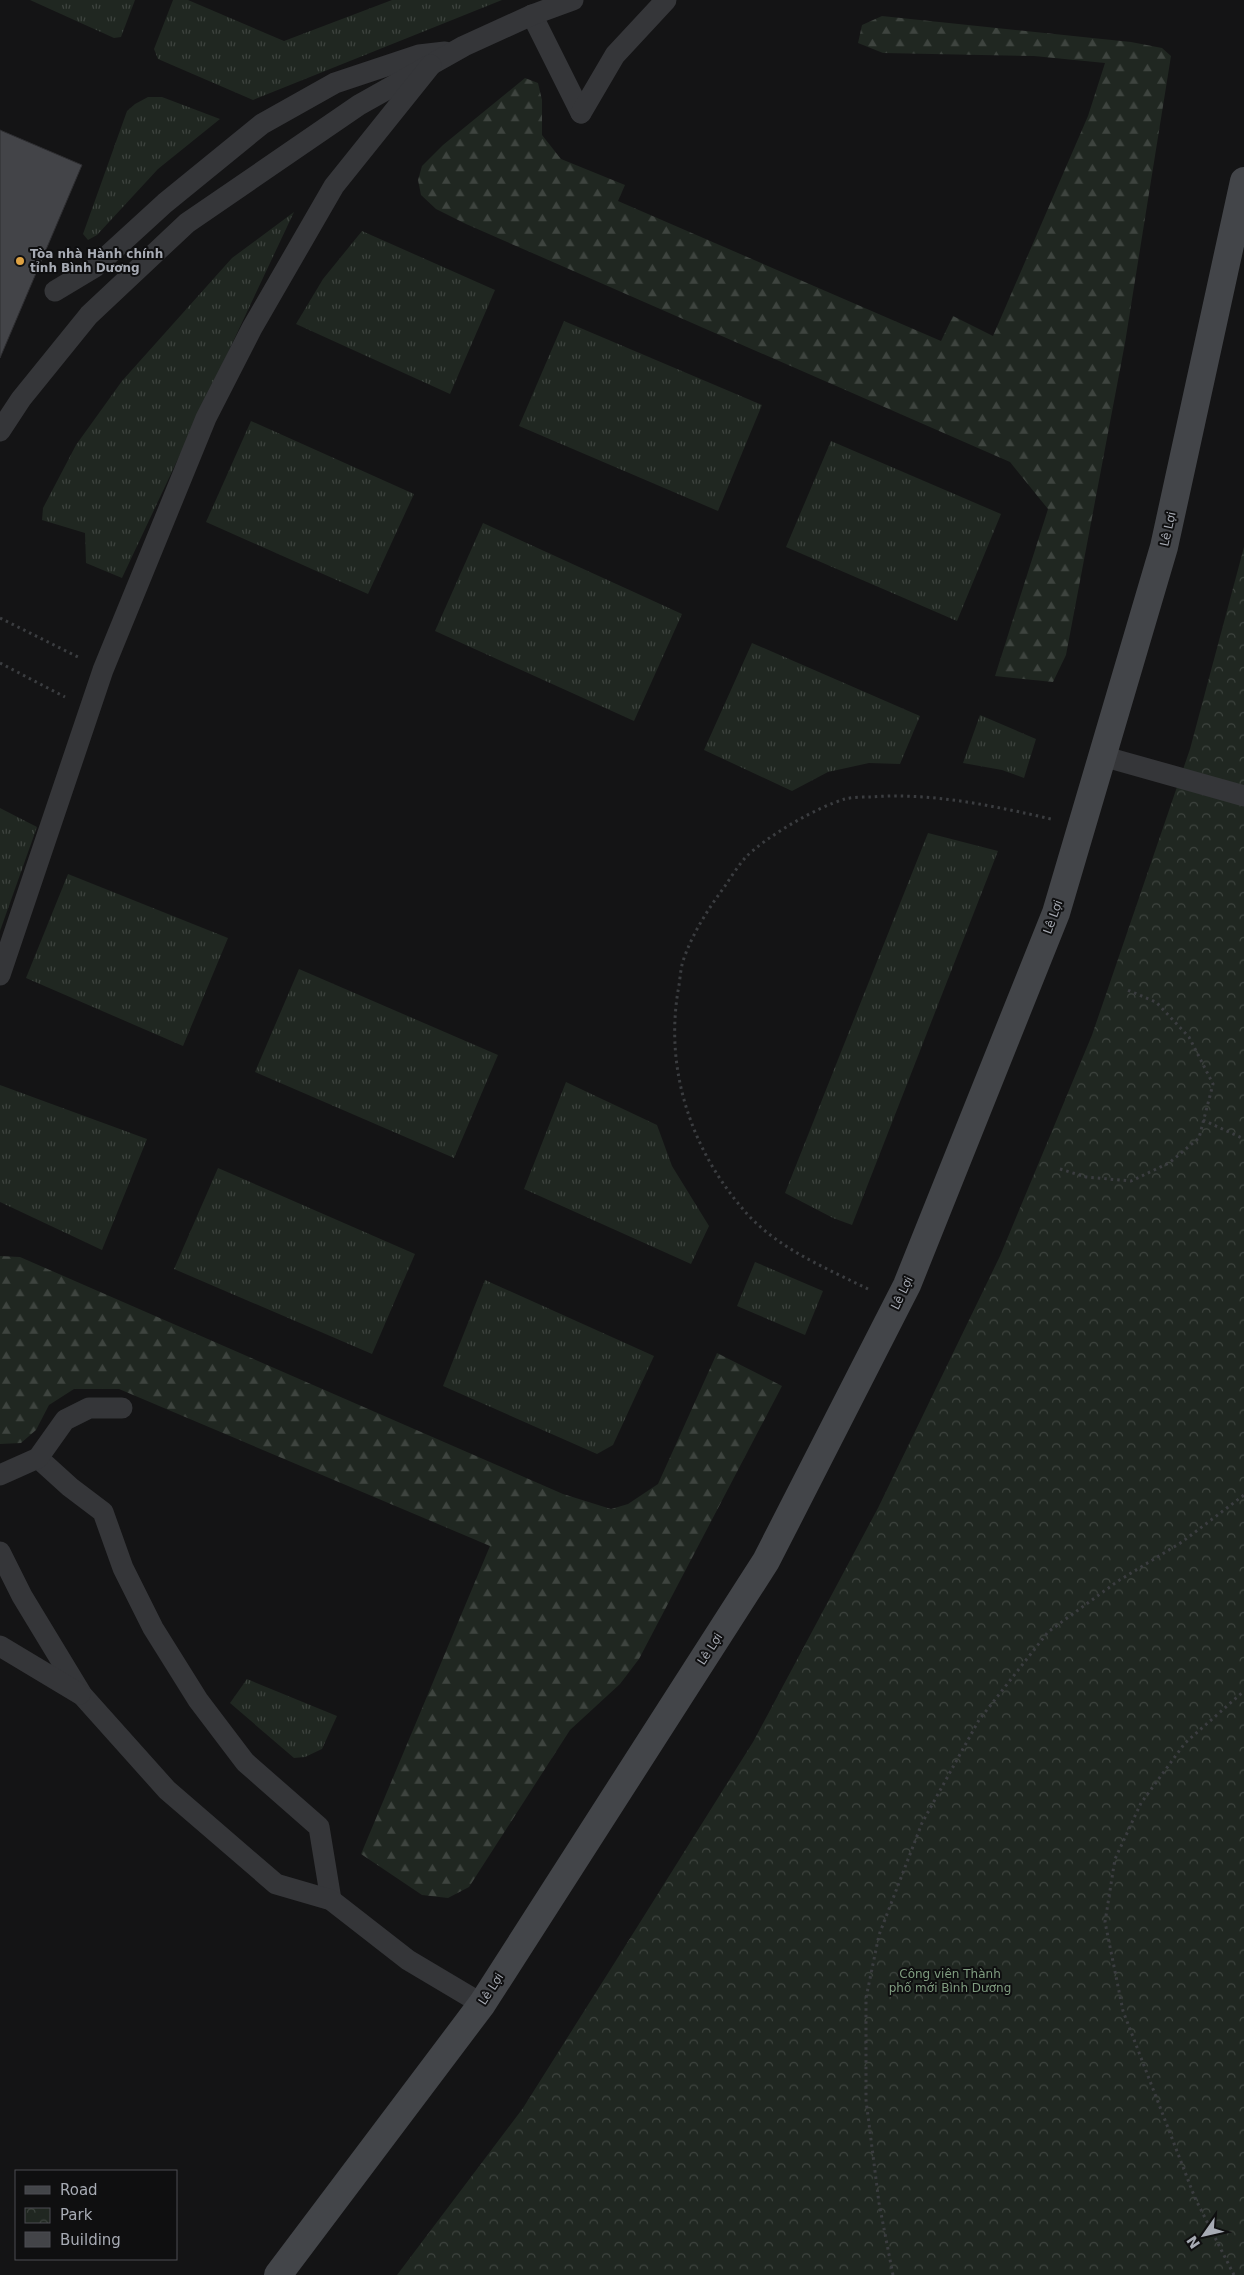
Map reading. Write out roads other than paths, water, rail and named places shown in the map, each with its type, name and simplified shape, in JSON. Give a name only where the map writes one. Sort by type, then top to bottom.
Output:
[{"type":"main road","name":"Lê Lợi","points":[[278,2275],[482,2004],[766,1561],[907,1285],[1056,913],[1164,547],[1237,249],[1244,181]]},
{"type":"lane","points":[[0,431],[21,399],[89,314],[188,223],[360,104],[456,51],[532,15],[573,0]]},
{"type":"lane","points":[[532,15],[581,113],[615,55],[666,0]]},
{"type":"lane","points":[[54,291],[95,267],[165,203],[262,124],[334,83],[419,55],[456,51]]},
{"type":"lane","points":[[0,975],[103,670],[206,418],[252,328],[334,186],[431,64]]},
{"type":"lane","points":[[1102,756],[1244,796]]},
{"type":"lane","points":[[0,1475],[38,1458],[65,1420],[89,1408],[122,1408]]},
{"type":"lane","points":[[38,1458],[70,1487],[103,1512],[123,1568],[153,1628],[198,1700],[245,1762],[319,1827],[332,1900]]},
{"type":"lane","points":[[0,1552],[22,1596],[82,1695],[167,1790],[276,1884],[332,1900],[408,1960],[482,2004]]},
{"type":"lane","points":[[0,1646],[82,1695]]},
{"type":"place","name":"Tòa nhà Hành chính tỉnh Bình Dương","points":[[20,261]]},
{"type":"park label","name":"Công viên Thành phố mới Bình Dương","points":[[950,1981]]}]
